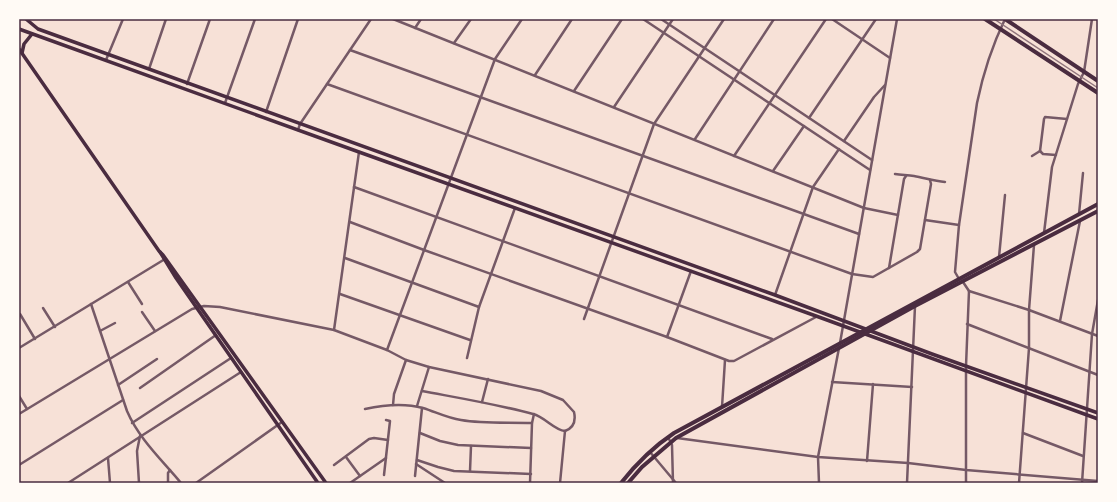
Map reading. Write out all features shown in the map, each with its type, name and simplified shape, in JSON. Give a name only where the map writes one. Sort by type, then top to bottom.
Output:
[{"type":"main road","points":[[26,19],[30,24],[38,29],[149,70],[775,295],[1098,414]]},
{"type":"main road","points":[[985,19],[1098,93]]},
{"type":"main road","points":[[1005,19],[1098,81]]},
{"type":"main road","points":[[19,29],[866,334],[1098,420]]},
{"type":"main road","points":[[20,54],[24,44],[32,34]]},
{"type":"main road","points":[[19,49],[20,54],[198,307],[326,483]]},
{"type":"main road","points":[[166,82],[168,76]]},
{"type":"main road","points":[[628,483],[652,457],[676,438],[872,331],[958,279],[1098,204]]},
{"type":"main road","points":[[621,483],[629,472],[649,452],[670,436],[860,332],[963,282],[1098,211]]},
{"type":"main road","points":[[198,307],[216,336],[316,482]]},
{"type":"street","points":[[30,24],[33,19]]},
{"type":"street","points":[[106,60],[123,19]]},
{"type":"street","points":[[149,70],[166,19]]},
{"type":"street","points":[[187,84],[210,19]]},
{"type":"street","points":[[225,103],[255,19]]},
{"type":"street","points":[[266,112],[298,19]]},
{"type":"street","points":[[298,130],[300,124],[371,19]]},
{"type":"street","points":[[393,19],[864,208],[898,215]]},
{"type":"street","points":[[415,28],[421,19]]},
{"type":"street","points":[[454,43],[471,19]]},
{"type":"street","points":[[387,350],[495,59],[522,19]]},
{"type":"street","points":[[534,75],[572,19]]},
{"type":"street","points":[[574,91],[622,19]]},
{"type":"street","points":[[643,19],[870,170]]},
{"type":"street","points":[[661,19],[872,160]]},
{"type":"street","points":[[614,107],[673,19]]},
{"type":"street","points":[[584,319],[654,124],[724,19]]},
{"type":"street","points":[[695,140],[774,19]]},
{"type":"street","points":[[734,156],[826,19]]},
{"type":"street","points":[[832,19],[890,58]]},
{"type":"street","points":[[809,118],[876,19]]},
{"type":"street","points":[[819,483],[818,457],[839,349],[897,19]]},
{"type":"street","points":[[966,483],[966,366],[969,291],[963,282],[958,279],[955,272],[959,225],[977,103],[989,58],[1005,19]]},
{"type":"street","points":[[1044,233],[1052,167],[1079,81],[1084,72],[1092,19]]},
{"type":"street","points":[[350,50],[859,234]]},
{"type":"street","points":[[327,84],[852,274],[873,277],[920,249],[931,184],[930,180]]},
{"type":"street","points":[[844,141],[874,97],[886,85]]},
{"type":"street","points":[[1040,151],[1045,117],[1067,119]]},
{"type":"street","points":[[773,171],[804,126]]},
{"type":"street","points":[[775,295],[813,187],[839,149]]},
{"type":"street","points":[[1040,151],[1043,154],[1056,154]]},
{"type":"street","points":[[1032,156],[1040,151]]},
{"type":"street","points":[[334,330],[359,152]]},
{"type":"street","points":[[1079,214],[1083,173]]},
{"type":"street","points":[[895,174],[906,176],[910,175],[945,182]]},
{"type":"street","points":[[889,268],[904,180],[906,176]]},
{"type":"street","points":[[354,187],[773,340]]},
{"type":"street","points":[[999,257],[1005,194]]},
{"type":"street","points":[[467,358],[478,306],[515,208]]},
{"type":"street","points":[[925,220],[959,225]]},
{"type":"street","points":[[1060,321],[1080,221]]},
{"type":"street","points":[[350,222],[667,337],[731,362],[816,316]]},
{"type":"street","points":[[1019,483],[1029,348],[1029,310],[1034,238]]},
{"type":"street","points":[[345,258],[478,306]]},
{"type":"street","points":[[19,348],[165,260]]},
{"type":"street","points":[[667,337],[691,271]]},
{"type":"street","points":[[128,282],[142,304]]},
{"type":"street","points":[[969,291],[1029,310],[1098,336]]},
{"type":"street","points":[[340,294],[470,340]]},
{"type":"street","points":[[1082,482],[1092,334],[1098,300]]},
{"type":"street","points":[[91,304],[132,423],[140,436],[181,483]]},
{"type":"street","points":[[907,483],[915,304]]},
{"type":"street","points":[[19,414],[110,360],[155,331],[198,307],[220,307],[334,330],[387,350],[406,360],[429,367],[541,391],[563,400],[573,410],[575,417],[573,426],[565,431],[558,430],[547,420],[534,414],[482,402],[422,391]]},
{"type":"street","points":[[43,308],[55,327]]},
{"type":"street","points":[[142,312],[155,331]]},
{"type":"street","points":[[20,314],[35,338]]},
{"type":"street","points":[[100,331],[115,323]]},
{"type":"street","points":[[967,324],[1098,375]]},
{"type":"street","points":[[140,388],[216,336]]},
{"type":"street","points":[[132,423],[231,358]]},
{"type":"street","points":[[118,385],[157,359]]},
{"type":"street","points":[[393,405],[394,394],[406,360]]},
{"type":"street","points":[[722,407],[725,360]]},
{"type":"street","points":[[417,406],[429,367]]},
{"type":"street","points":[[68,483],[241,372]]},
{"type":"street","points":[[482,402],[488,379]]},
{"type":"street","points":[[832,382],[912,386]]},
{"type":"street","points":[[867,460],[873,384]]},
{"type":"street","points":[[19,396],[27,409]]},
{"type":"street","points":[[19,465],[123,400]]},
{"type":"street","points":[[365,409],[393,405],[417,406],[444,416],[462,420],[532,423]]},
{"type":"street","points":[[415,476],[422,408]]},
{"type":"street","points":[[530,483],[532,423],[534,414]]},
{"type":"street","points":[[384,474],[390,420],[386,420]]},
{"type":"street","points":[[196,483],[282,422]]},
{"type":"street","points":[[560,483],[565,431]]},
{"type":"street","points":[[420,433],[448,444],[531,448]]},
{"type":"street","points":[[1023,433],[1083,456]]},
{"type":"street","points":[[138,483],[137,451],[140,436]]},
{"type":"street","points":[[670,436],[818,457],[908,463],[1082,482],[1098,481]]},
{"type":"street","points":[[670,436],[673,448],[673,483]]},
{"type":"street","points":[[334,465],[369,439],[374,438],[388,440]]},
{"type":"street","points":[[470,471],[471,446]]},
{"type":"street","points":[[649,452],[676,483]]},
{"type":"street","points":[[346,457],[360,476]]},
{"type":"street","points":[[108,458],[110,483]]},
{"type":"street","points":[[350,483],[386,458]]},
{"type":"street","points":[[416,460],[442,469],[531,474]]},
{"type":"street","points":[[416,464],[445,483]]},
{"type":"street","points":[[168,483],[168,473],[170,470]]},
{"type":"railway","points":[[994,19],[1098,88]]}]
